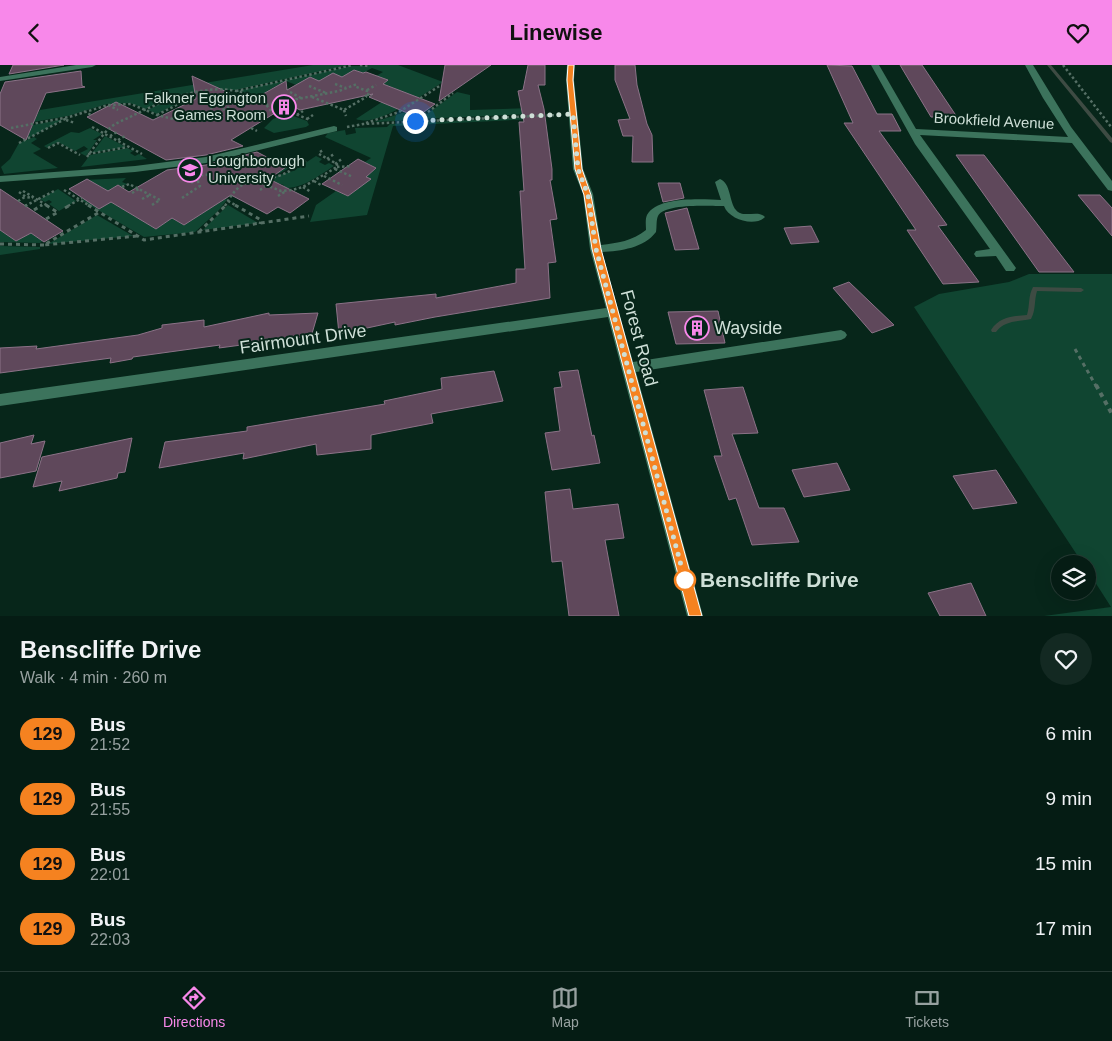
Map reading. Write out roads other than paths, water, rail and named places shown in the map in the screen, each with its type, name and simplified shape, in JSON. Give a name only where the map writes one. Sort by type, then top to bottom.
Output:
[{"type":"street","points":[[0,79],[92,65]]},
{"type":"street","name":"Forest Road","points":[[571,65],[570,80],[578,169],[588,195],[596,249],[695,616]]},
{"type":"street","name":"Brookfield Avenue","points":[[875,65],[913,132],[1010,268]]},
{"type":"street","name":"Brookfield Avenue","points":[[1029,65],[1048,102],[1074,141],[1112,188]]},
{"type":"street","points":[[0,179],[135,169],[216,158],[265,144],[334,129]]},
{"type":"street","name":"Brookfield Avenue","points":[[913,132],[1074,141]]},
{"type":"street","points":[[720,182],[726,203],[735,215],[760,217]]},
{"type":"street","points":[[596,249],[626,246],[638,242],[651,231],[652,217],[656,210],[668,205],[677,203],[726,203]]},
{"type":"street","points":[[980,254],[999,253]]},
{"type":"street","name":"Fairmount Drive","points":[[0,400],[612,312]]},
{"type":"street","points":[[627,368],[841,335]]},
{"type":"waterway","points":[[1049,65],[1112,141]]},
{"type":"waterway","points":[[994,330],[1000,323],[1005,321],[1029,317],[1032,311],[1032,296],[1035,289],[1081,290]]},
{"type":"place","name":"Falkner Eggington Games Room","points":[[284,107]]},
{"type":"place","name":"Loughborough University","points":[[190,170]]},
{"type":"place","name":"Wayside","points":[[697,328]]},
{"type":"place","name":"Benscliffe Drive","points":[[685,580]]}]
